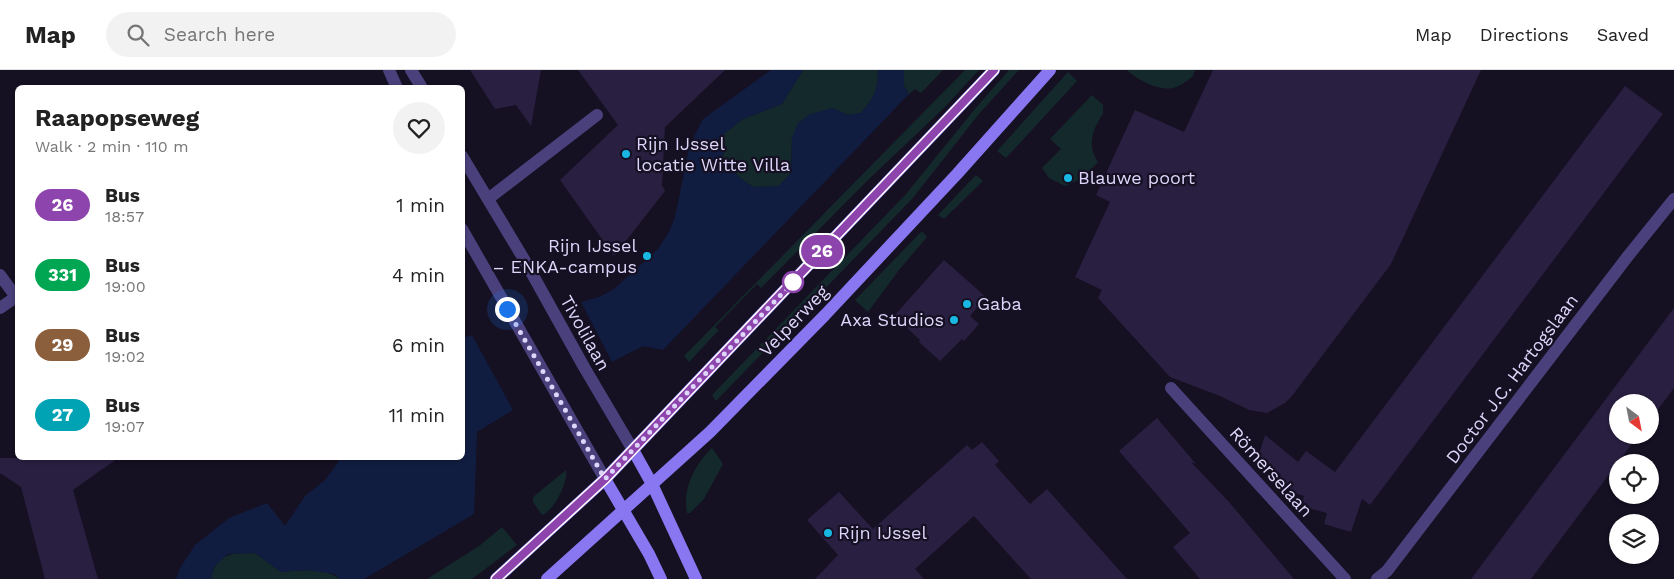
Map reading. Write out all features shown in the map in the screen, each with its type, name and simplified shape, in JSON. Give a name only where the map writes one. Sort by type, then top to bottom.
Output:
[{"type":"main road","name":"Velperweg","points":[[496,579],[605,479],[994,70]]},
{"type":"main road","name":"Velperweg","points":[[547,579],[710,432],[825,315],[957,174],[1050,70]]},
{"type":"main road","points":[[632,450],[652,484],[696,579]]},
{"type":"main road","points":[[605,479],[649,554],[661,579]]},
{"type":"street","points":[[389,70],[396,85]]},
{"type":"street","points":[[411,70],[420,85]]},
{"type":"street","points":[[488,199],[597,115]]},
{"type":"street","name":"Tivolilaan","points":[[465,161],[525,261],[632,450]]},
{"type":"street","name":"Doctor J.C. Hartogslaan","points":[[1377,579],[1387,571],[1628,256],[1674,199]]},
{"type":"street","points":[[465,234],[605,479]]},
{"type":"street","points":[[0,275],[15,296]]},
{"type":"street","points":[[0,308],[15,298]]},
{"type":"street","name":"Römerselaan","points":[[1171,388],[1345,579]]},
{"type":"green space","points":[[803,70],[878,70],[876,88],[869,103],[861,113],[848,115],[832,108],[792,138],[791,173],[779,186],[753,187],[740,178],[723,159],[724,134],[743,119],[782,104]]},
{"type":"green space","points":[[904,70],[943,70],[921,93],[915,89],[909,94],[904,86]]},
{"type":"green space","points":[[965,70],[979,70],[944,108],[868,180],[761,288],[757,284],[715,327],[719,330],[689,362],[684,356]]},
{"type":"green space","points":[[1009,70],[1019,70],[979,114],[912,199],[716,401],[712,395],[906,194]]},
{"type":"green space","points":[[1127,70],[1195,70],[1193,76],[1187,81],[1178,86],[1164,88],[1137,78]]},
{"type":"green space","points":[[1068,72],[1077,81],[1006,158],[997,151]]},
{"type":"green space","points":[[1092,95],[1103,105],[1103,114],[1092,138],[1093,150],[1098,162],[1083,178],[1065,186],[1049,178],[1042,168],[1061,149],[1050,139]]},
{"type":"green space","points":[[976,175],[983,181],[944,219],[938,215]]},
{"type":"green space","points":[[922,231],[927,237],[899,270],[868,312],[855,300]]},
{"type":"green space","points":[[712,448],[723,464],[704,499],[690,513],[687,513],[686,495],[691,478],[695,469]]},
{"type":"green space","points":[[566,470],[565,481],[559,496],[551,508],[542,515],[533,502],[533,497]]},
{"type":"green space","points":[[502,527],[517,545],[472,579],[427,579],[479,546]]},
{"type":"green space","points":[[255,553],[281,572],[319,571],[334,575],[340,579],[211,579],[217,563],[221,559],[233,554]]},
{"type":"water","points":[[771,70],[803,70],[782,104],[743,119],[724,134],[723,159],[740,178],[753,187],[779,186],[791,173],[792,138],[798,123],[810,114],[832,108],[848,115],[861,113],[874,93],[878,70],[904,70],[904,86],[909,94],[663,350],[643,346],[612,362],[581,302],[599,297],[614,289],[658,249],[669,232],[675,217],[690,144],[703,119]]},
{"type":"water","points":[[472,335],[513,410],[477,432],[474,514],[364,579],[340,579],[334,574],[306,570],[281,572],[255,553],[228,554],[214,567],[211,579],[176,579],[180,568],[195,545],[229,518],[267,503],[285,526],[305,496],[325,480],[340,460],[465,460],[465,337]]},
{"type":"building","points":[[470,70],[541,70],[531,126],[516,105],[495,109]]},
{"type":"building","name":"Rijn IJssel locatie Witte Villa","points":[[578,70],[725,70],[665,127],[662,185],[665,191],[614,256],[560,180],[618,125]]},
{"type":"building","points":[[1213,70],[1481,70],[1391,264],[1292,396],[1285,403],[1267,413],[1249,410],[1220,396],[1170,377],[1098,298],[1102,290],[1075,277],[1110,202],[1096,195],[1135,110],[1184,132]]},
{"type":"building","points":[[1625,86],[1663,114],[1370,505],[1362,499],[1351,532],[1324,524],[1327,513],[1301,506],[1304,496],[1278,488],[1281,474],[1255,467],[1265,435],[1298,462],[1306,451],[1335,472]]},
{"type":"building","points":[[944,260],[986,297],[970,316],[979,324],[964,341],[962,339],[940,361],[894,316]]},
{"type":"building","points":[[1674,308],[1674,388],[1659,408],[1659,394],[1610,394]]},
{"type":"building","points":[[1609,395],[1609,444],[1632,444],[1624,454],[1609,454],[1609,474],[1531,579],[1471,579]]},
{"type":"building","points":[[1157,418],[1196,464],[1191,462],[1229,502],[1294,579],[1200,579],[1173,547],[1190,533],[1119,451]]},
{"type":"building","points":[[982,442],[999,461],[995,465],[1030,504],[1047,489],[1127,579],[1031,579],[974,516],[915,569],[924,579],[815,579],[838,555],[807,520],[839,492],[873,529],[967,445],[972,450]]},
{"type":"building","points":[[0,458],[15,458],[15,460],[115,460],[73,490],[98,579],[45,579],[21,487],[0,473]]},
{"type":"bus line","name":"26","points":[[496,579],[605,479],[994,70]]},
{"type":"place","name":"Rijn IJssel locatie Witte Villa","points":[[626,154]]},
{"type":"place","name":"Blauwe poort","points":[[1068,178]]},
{"type":"place","name":"Rijn IJssel – ENKA-campus","points":[[647,256]]},
{"type":"place","name":"Gaba","points":[[967,304]]},
{"type":"place","name":"Axa Studios","points":[[954,320]]},
{"type":"place","name":"Rijn IJssel","points":[[828,533]]},
{"type":"route","points":[[507,309],[605,479],[795,280],[793,282]]}]
